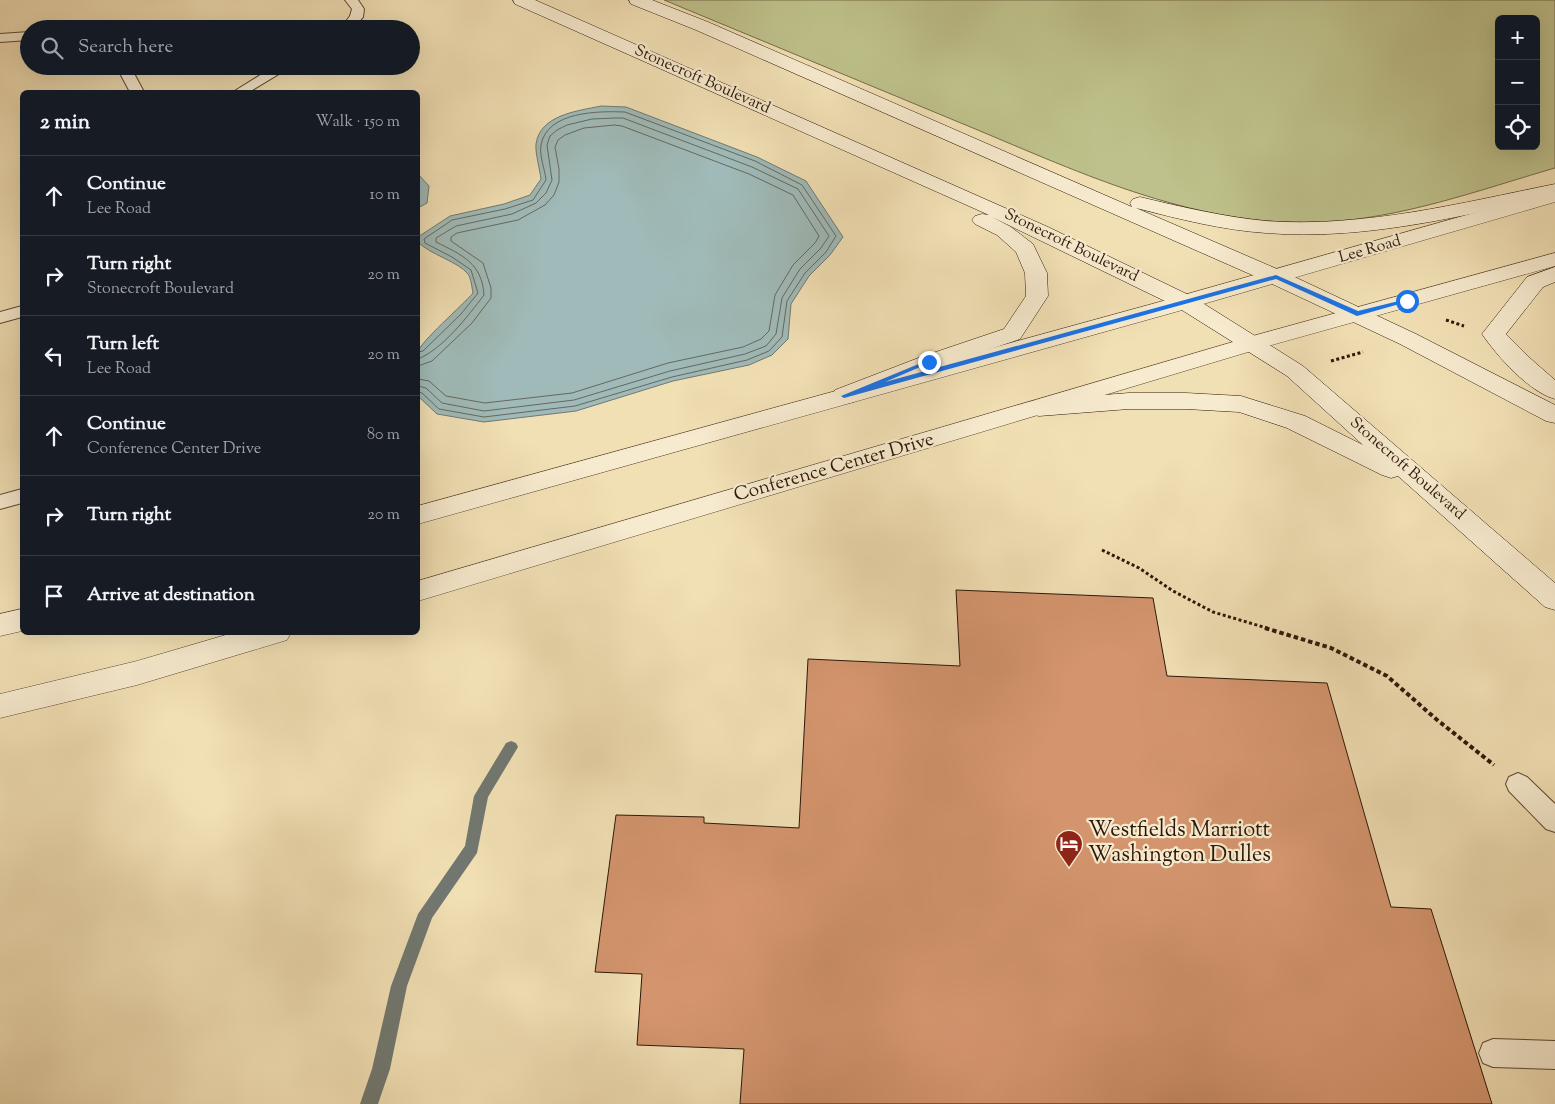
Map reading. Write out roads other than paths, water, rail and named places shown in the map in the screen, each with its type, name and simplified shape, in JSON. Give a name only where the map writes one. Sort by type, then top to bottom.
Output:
[{"type":"main road","name":"Stonecroft Boulevard","points":[[521,0],[1041,231],[1186,302],[1295,371],[1555,599]]},
{"type":"main road","points":[[637,0],[702,26],[912,117],[1276,277],[1357,314],[1555,415]]},
{"type":"main road","points":[[651,58],[721,100],[970,214],[1004,232],[1024,249],[1036,273],[1037,296],[1026,316],[1012,334],[929,362],[844,396]]},
{"type":"main road","points":[[912,117],[1126,200],[1198,216],[1284,228],[1377,224],[1555,190]]},
{"type":"main road","name":"Lee Road","points":[[1186,302],[1555,196]]},
{"type":"main road","points":[[1250,344],[1555,259]]},
{"type":"main road","points":[[1555,274],[1535,282],[1494,334],[1513,357],[1555,391]]},
{"type":"main road","points":[[420,514],[1186,302]]},
{"type":"main road","name":"Conference Center Drive","points":[[420,591],[1250,344]]},
{"type":"main road","points":[[1039,408],[1129,401],[1186,401],[1241,404],[1296,422],[1430,489]]},
{"type":"main road","points":[[0,625],[20,620]]},
{"type":"main road","points":[[0,706],[137,673],[267,635]]},
{"type":"lane","points":[[351,0],[358,8],[354,20]]},
{"type":"lane","points":[[0,38],[20,37]]},
{"type":"lane","points":[[128,75],[136,90]]},
{"type":"lane","points":[[243,90],[269,75]]},
{"type":"lane","points":[[0,318],[20,312]]},
{"type":"lane","points":[[0,502],[20,497]]},
{"type":"lane","points":[[1518,784],[1555,821]]},
{"type":"lane","points":[[1494,1053],[1555,1056]]},
{"type":"water","points":[[601,106],[626,107],[757,157],[806,181],[843,237],[830,255],[809,276],[791,304],[788,339],[772,355],[749,365],[673,381],[576,411],[484,422],[437,414],[420,398],[420,349],[426,340],[473,293],[468,274],[458,266],[423,246],[420,244],[420,236],[450,216],[504,204],[530,195],[541,179],[536,144],[539,134],[552,121],[581,110]]},
{"type":"water","points":[[420,176],[429,186],[427,203],[420,207]]},
{"type":"waterway","points":[[369,1104],[381,1069],[399,986],[426,914],[472,848],[481,796],[511,747]]},
{"type":"place","name":"Westfields Marriott Washington Dulles","points":[[1069,868]]}]
